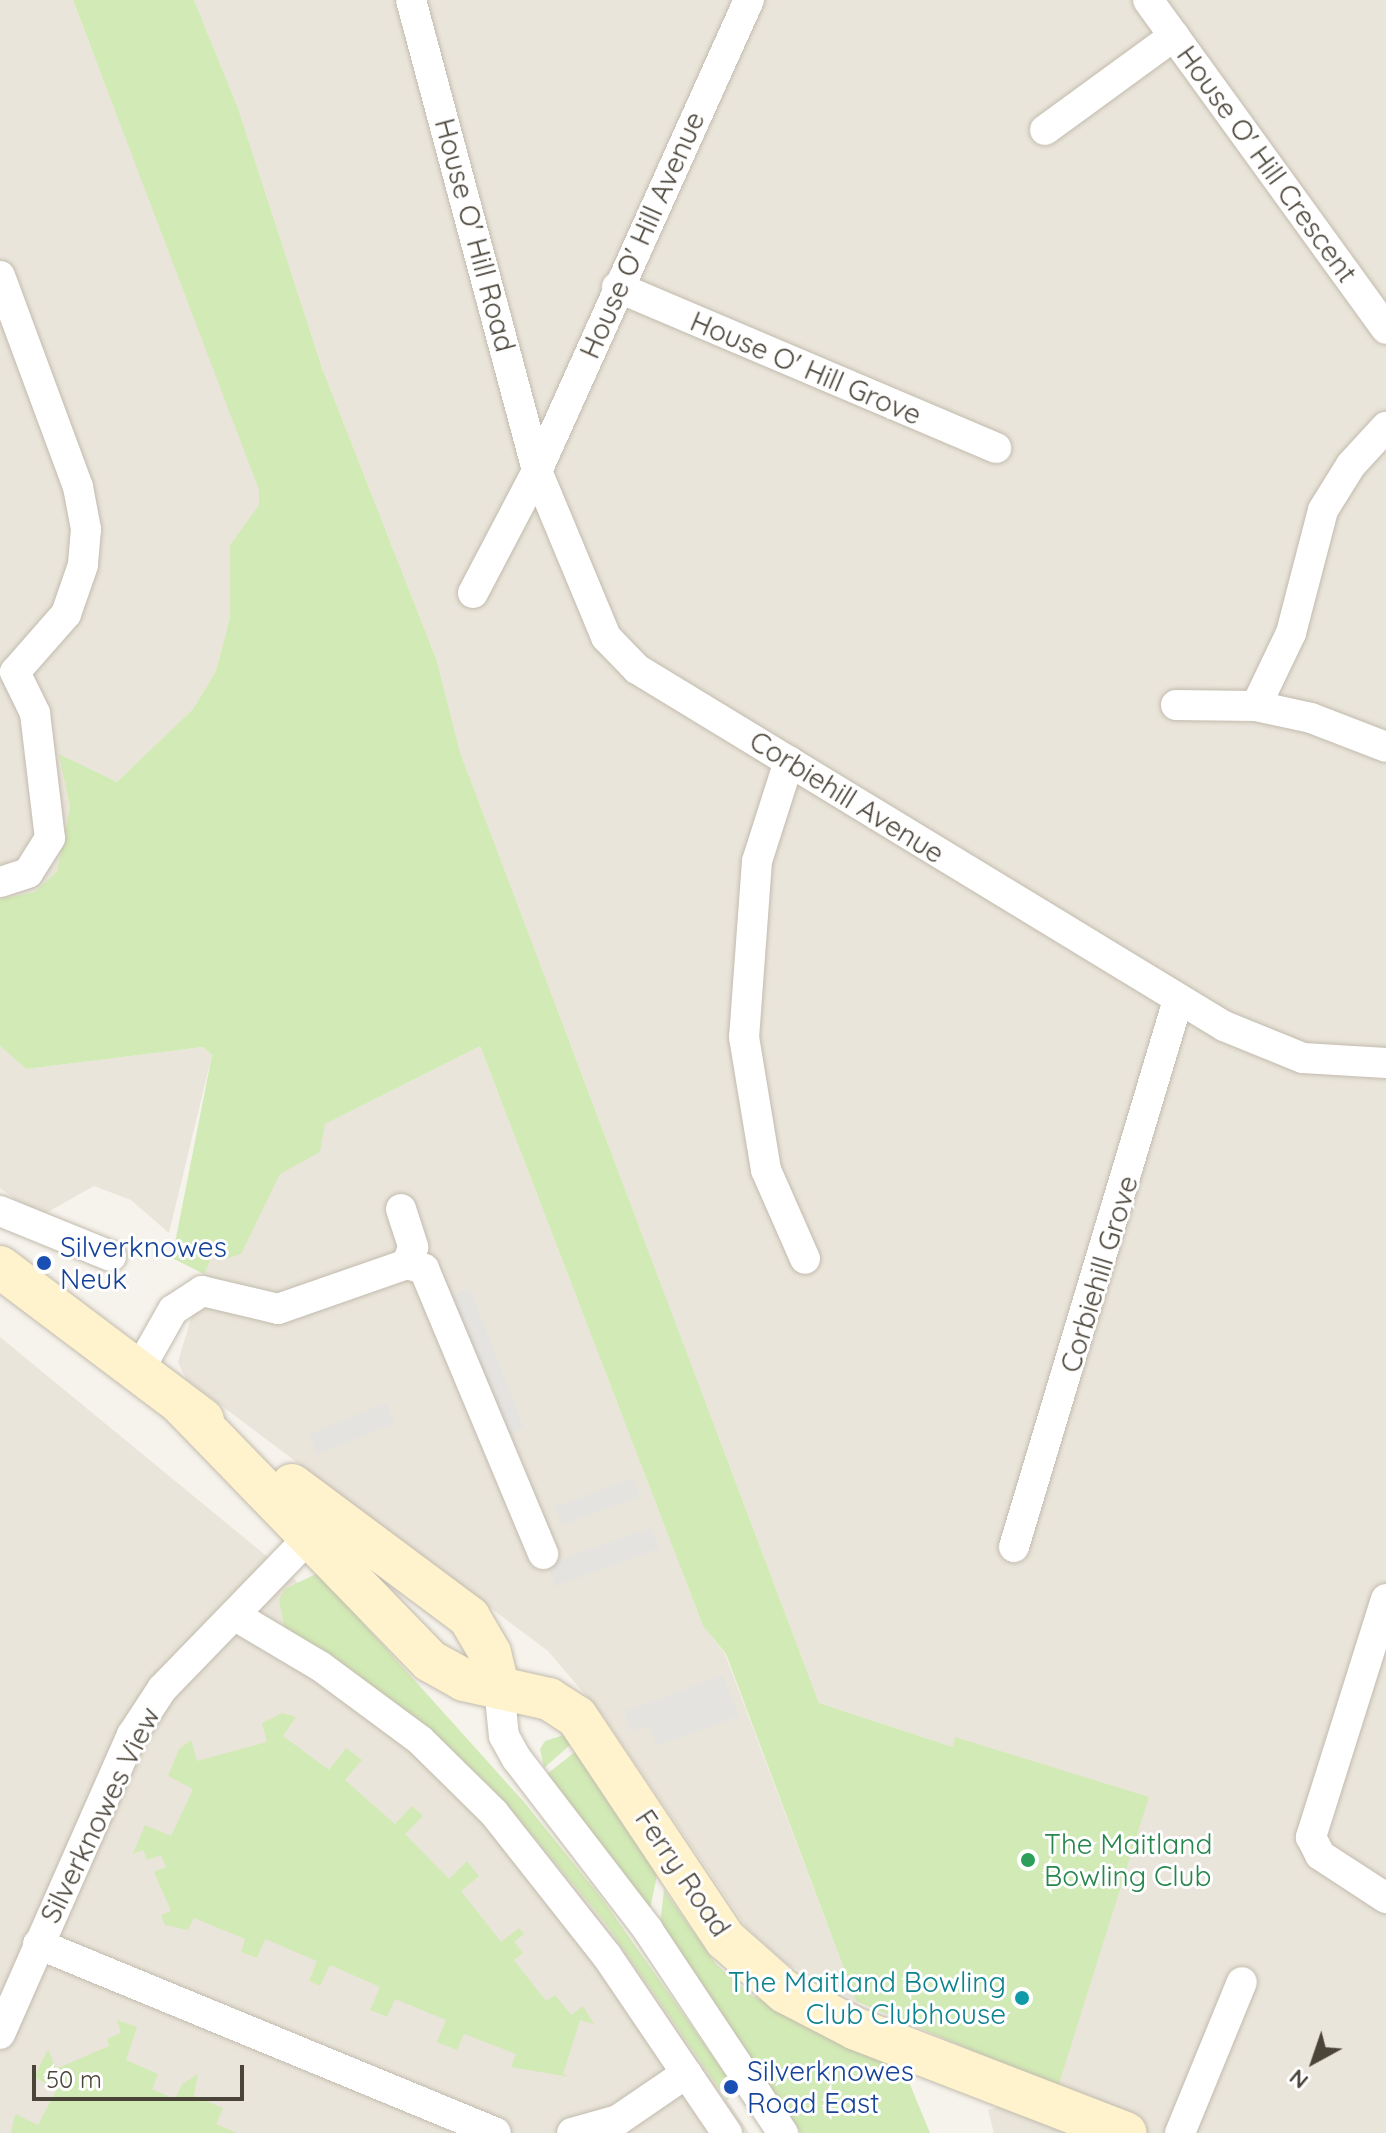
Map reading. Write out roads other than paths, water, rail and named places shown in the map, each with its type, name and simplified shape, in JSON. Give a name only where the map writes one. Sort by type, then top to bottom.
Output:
[{"type":"main road","name":"Ferry Road","points":[[0,1267],[139,1370],[322,1525],[469,1617],[490,1653],[499,1688]]},
{"type":"main road","name":"Ferry Road","points":[[322,1525],[430,1661],[464,1680],[549,1699],[577,1717],[725,1939],[785,1992],[856,2029],[1126,2133]]},
{"type":"street","name":"House O' Hill Road","points":[[411,0],[537,471]]},
{"type":"street","name":"House O' Hill Avenue","points":[[537,471],[617,287],[749,0]]},
{"type":"street","name":"House O' Hill Crescent","points":[[1148,0],[1386,329]]},
{"type":"street","points":[[1045,130],[1174,36]]},
{"type":"street","points":[[0,276],[78,487],[86,529],[83,565],[66,614],[7,677],[35,713],[50,838],[28,873],[0,882]]},
{"type":"street","name":"House O' Hill Grove","points":[[617,287],[996,448]]},
{"type":"street","points":[[1256,706],[1291,633],[1323,510],[1351,465],[1386,427]]},
{"type":"street","points":[[473,593],[537,471]]},
{"type":"street","name":"Corbiehill Avenue","points":[[537,471],[577,576],[621,656],[1178,1000],[1263,1045],[1303,1058],[1386,1063]]},
{"type":"street","points":[[1176,705],[1256,706],[1325,722],[1386,747]]},
{"type":"street","points":[[789,761],[757,861],[744,1037],[766,1170],[805,1259]]},
{"type":"street","name":"Corbiehill Grove","points":[[1014,1547],[1178,1000]]},
{"type":"street","points":[[401,1209],[413,1247],[407,1264]]},
{"type":"street","points":[[0,1211],[111,1256]]},
{"type":"street","points":[[139,1370],[173,1310],[202,1291],[278,1309],[407,1264],[424,1269],[543,1554]]},
{"type":"street","name":"Silverknowes View","points":[[0,2034],[132,1735],[162,1689],[322,1525]]},
{"type":"street","points":[[1386,1599],[1311,1837],[1320,1855],[1386,1898]]},
{"type":"street","points":[[234,1615],[320,1666],[420,1740],[494,1813],[607,1956],[727,2133]]},
{"type":"street","points":[[499,1688],[504,1736],[517,1759],[648,1930],[783,2133]]},
{"type":"street","points":[[38,1944],[496,2133]]},
{"type":"street","points":[[1180,2133],[1242,1982]]},
{"type":"street","points":[[572,2133],[618,2120],[687,2073]]},
{"type":"place","name":"Silverknowes Neuk","points":[[44,1263]]},
{"type":"place","name":"The Maitland Bowling Club","points":[[1028,1860]]},
{"type":"place","name":"The Maitland Bowling Club Clubhouse","points":[[1022,1998]]},
{"type":"place","name":"Silverknowes Road East","points":[[731,2087]]}]
